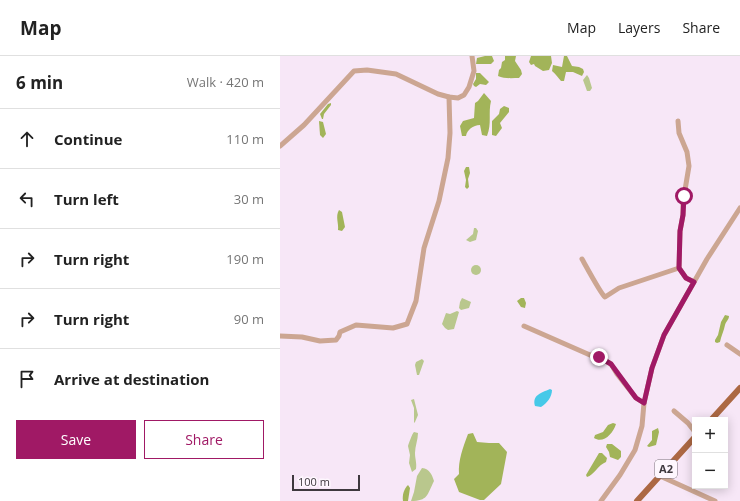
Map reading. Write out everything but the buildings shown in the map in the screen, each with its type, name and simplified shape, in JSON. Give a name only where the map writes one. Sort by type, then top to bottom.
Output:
[{"type":"main road","points":[[714,417],[740,388]]},
{"type":"main road","name":"A2","points":[[638,501],[692,442]]},
{"type":"street","points":[[280,146],[304,125],[354,71],[367,70],[396,74],[438,94],[449,98],[458,98],[464,95],[469,87],[474,71],[472,56]]},
{"type":"street","points":[[280,336],[302,337],[320,341],[336,340],[340,332],[356,325],[393,328],[407,324],[416,301],[424,248],[439,201],[448,158],[450,133],[449,98]]},
{"type":"street","points":[[678,121],[680,133],[687,152],[688,166],[680,231],[679,268],[686,278],[694,282]]},
{"type":"street","points":[[601,501],[620,475],[635,450],[642,426],[644,403],[652,368],[664,335],[725,230],[740,208]]},
{"type":"street","points":[[582,259],[595,280],[601,294],[605,297],[620,288],[679,268]]},
{"type":"street","points":[[524,326],[590,355],[599,357],[611,364],[636,398],[644,403]]},
{"type":"street","points":[[727,345],[740,354]]},
{"type":"street","points":[[674,411],[692,428]]},
{"type":"street","points":[[660,476],[715,501]]},
{"type":"green space","points":[[492,56],[494,61],[491,64],[476,64],[477,58]]},
{"type":"green space","points":[[505,56],[516,56],[515,61],[522,74],[519,78],[506,78],[498,76],[502,62],[505,60]]},
{"type":"green space","points":[[531,56],[551,56],[552,63],[549,70],[543,71],[534,64],[531,65],[529,62]]},
{"type":"green space","points":[[564,56],[567,56],[572,66],[583,69],[584,72],[582,76],[573,72],[566,72],[564,81],[560,80],[552,71],[553,65],[562,67]]},
{"type":"green space","points":[[476,73],[480,73],[489,82],[486,85],[480,84],[476,87],[474,86],[473,84],[476,79]]},
{"type":"green space","points":[[587,75],[592,88],[590,91],[587,91],[583,80]]},
{"type":"green space","points":[[484,93],[491,101],[487,136],[482,135],[480,125],[477,125],[471,128],[466,136],[462,136],[460,126],[463,121],[474,118],[475,103]]},
{"type":"green space","points":[[331,103],[322,119],[320,114],[328,104]]},
{"type":"green space","points":[[504,106],[509,108],[509,112],[500,123],[502,128],[496,136],[492,135],[492,121],[499,114],[500,109]]},
{"type":"green space","points":[[319,121],[323,122],[326,134],[323,138],[320,135]]},
{"type":"green space","points":[[466,167],[469,167],[470,173],[468,179],[469,187],[467,189],[465,187],[466,180],[464,171]]},
{"type":"green space","points":[[339,210],[342,212],[345,227],[342,231],[338,230],[337,215]]},
{"type":"green space","points":[[474,228],[478,231],[476,240],[470,242],[466,240],[473,234]]},
{"type":"green space","points":[[474,265],[478,265],[481,270],[478,275],[474,275],[471,272],[471,268]]},
{"type":"green space","points":[[462,298],[471,302],[469,308],[461,310],[459,308]]},
{"type":"green space","points":[[524,298],[526,303],[525,308],[521,307],[517,301]]},
{"type":"green space","points":[[457,311],[459,312],[454,329],[448,330],[442,324],[446,313],[450,314]]},
{"type":"green space","points":[[725,315],[729,317],[725,324],[720,342],[717,343],[715,340]]},
{"type":"green space","points":[[422,359],[424,361],[419,375],[417,375],[415,365],[416,362]]},
{"type":"green space","points":[[414,399],[418,415],[414,423],[414,408],[411,400]]},
{"type":"green space","points":[[613,423],[616,424],[615,428],[607,437],[601,440],[594,438],[595,435],[603,432],[608,425]]},
{"type":"green space","points":[[658,428],[659,432],[656,445],[649,447],[647,446],[652,440],[652,431]]},
{"type":"green space","points":[[414,432],[418,433],[418,436],[415,450],[416,469],[412,472],[409,463],[410,455],[408,446]]},
{"type":"green space","points":[[473,433],[477,442],[499,443],[507,452],[501,484],[484,500],[480,500],[459,492],[454,479],[459,474],[460,459],[468,434]]},
{"type":"green space","points":[[607,444],[612,444],[621,451],[621,457],[618,460],[610,457],[606,447]]},
{"type":"green space","points":[[599,453],[602,453],[607,458],[606,462],[587,477],[586,475]]},
{"type":"green space","points":[[422,468],[429,471],[434,481],[424,498],[417,501],[411,501],[417,476]]},
{"type":"green space","points":[[408,485],[410,488],[408,501],[403,501],[405,488]]},
{"type":"water","points":[[550,389],[552,390],[552,393],[547,402],[541,407],[535,406],[534,402],[536,397]]},
{"type":"route","points":[[599,357],[611,364],[636,398],[644,403],[652,368],[664,335],[694,282],[686,278],[679,268],[680,231],[684,196]]}]
